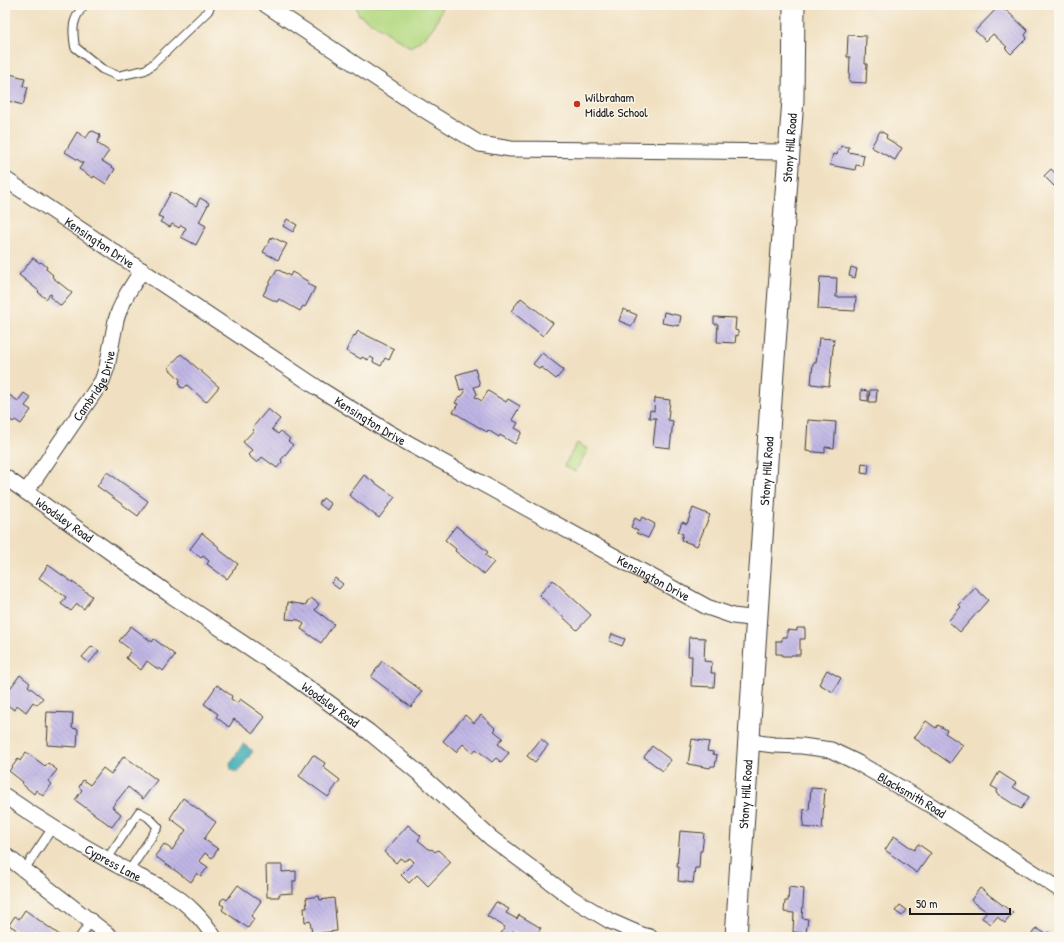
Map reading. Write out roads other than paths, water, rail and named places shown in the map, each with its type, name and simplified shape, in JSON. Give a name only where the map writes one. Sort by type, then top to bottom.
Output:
[{"type":"main road","name":"Stony Hill Road","points":[[736,937],[793,100],[794,5]]},
{"type":"street","points":[[266,5],[416,104],[480,144],[512,149],[789,152]]},
{"type":"street","name":"Kensington Drive","points":[[5,179],[318,388],[388,432],[707,607],[733,616],[758,619]]},
{"type":"street","name":"Cambridge Drive","points":[[26,492],[102,381],[107,367],[119,311],[127,294],[142,270]]},
{"type":"street","name":"Woodsley Road","points":[[5,477],[169,594],[289,674],[369,732],[421,775],[491,838],[573,899],[610,921],[650,937]]},
{"type":"street","name":"Blacksmith Road","points":[[750,742],[831,750],[858,762],[932,806],[1059,889]]},
{"type":"street","name":"Cypress Lane","points":[[5,796],[106,859],[178,898],[204,923],[214,937]]},
{"type":"street","points":[[5,855],[91,921],[108,936]]},
{"type":"lane","points":[[84,5],[77,14],[73,32],[75,47],[102,69],[118,76],[145,70],[152,65],[208,11],[212,5]]},
{"type":"lane","points":[[106,859],[139,812],[148,817],[158,827],[129,872]]},
{"type":"lane","points":[[24,870],[53,827]]},
{"type":"lane","points":[[80,937],[91,921]]},
{"type":"water","points":[[243,744],[253,751],[239,771],[235,772],[231,769],[230,764]]},
{"type":"place","name":"Wilbraham Middle School","points":[[577,104]]}]
